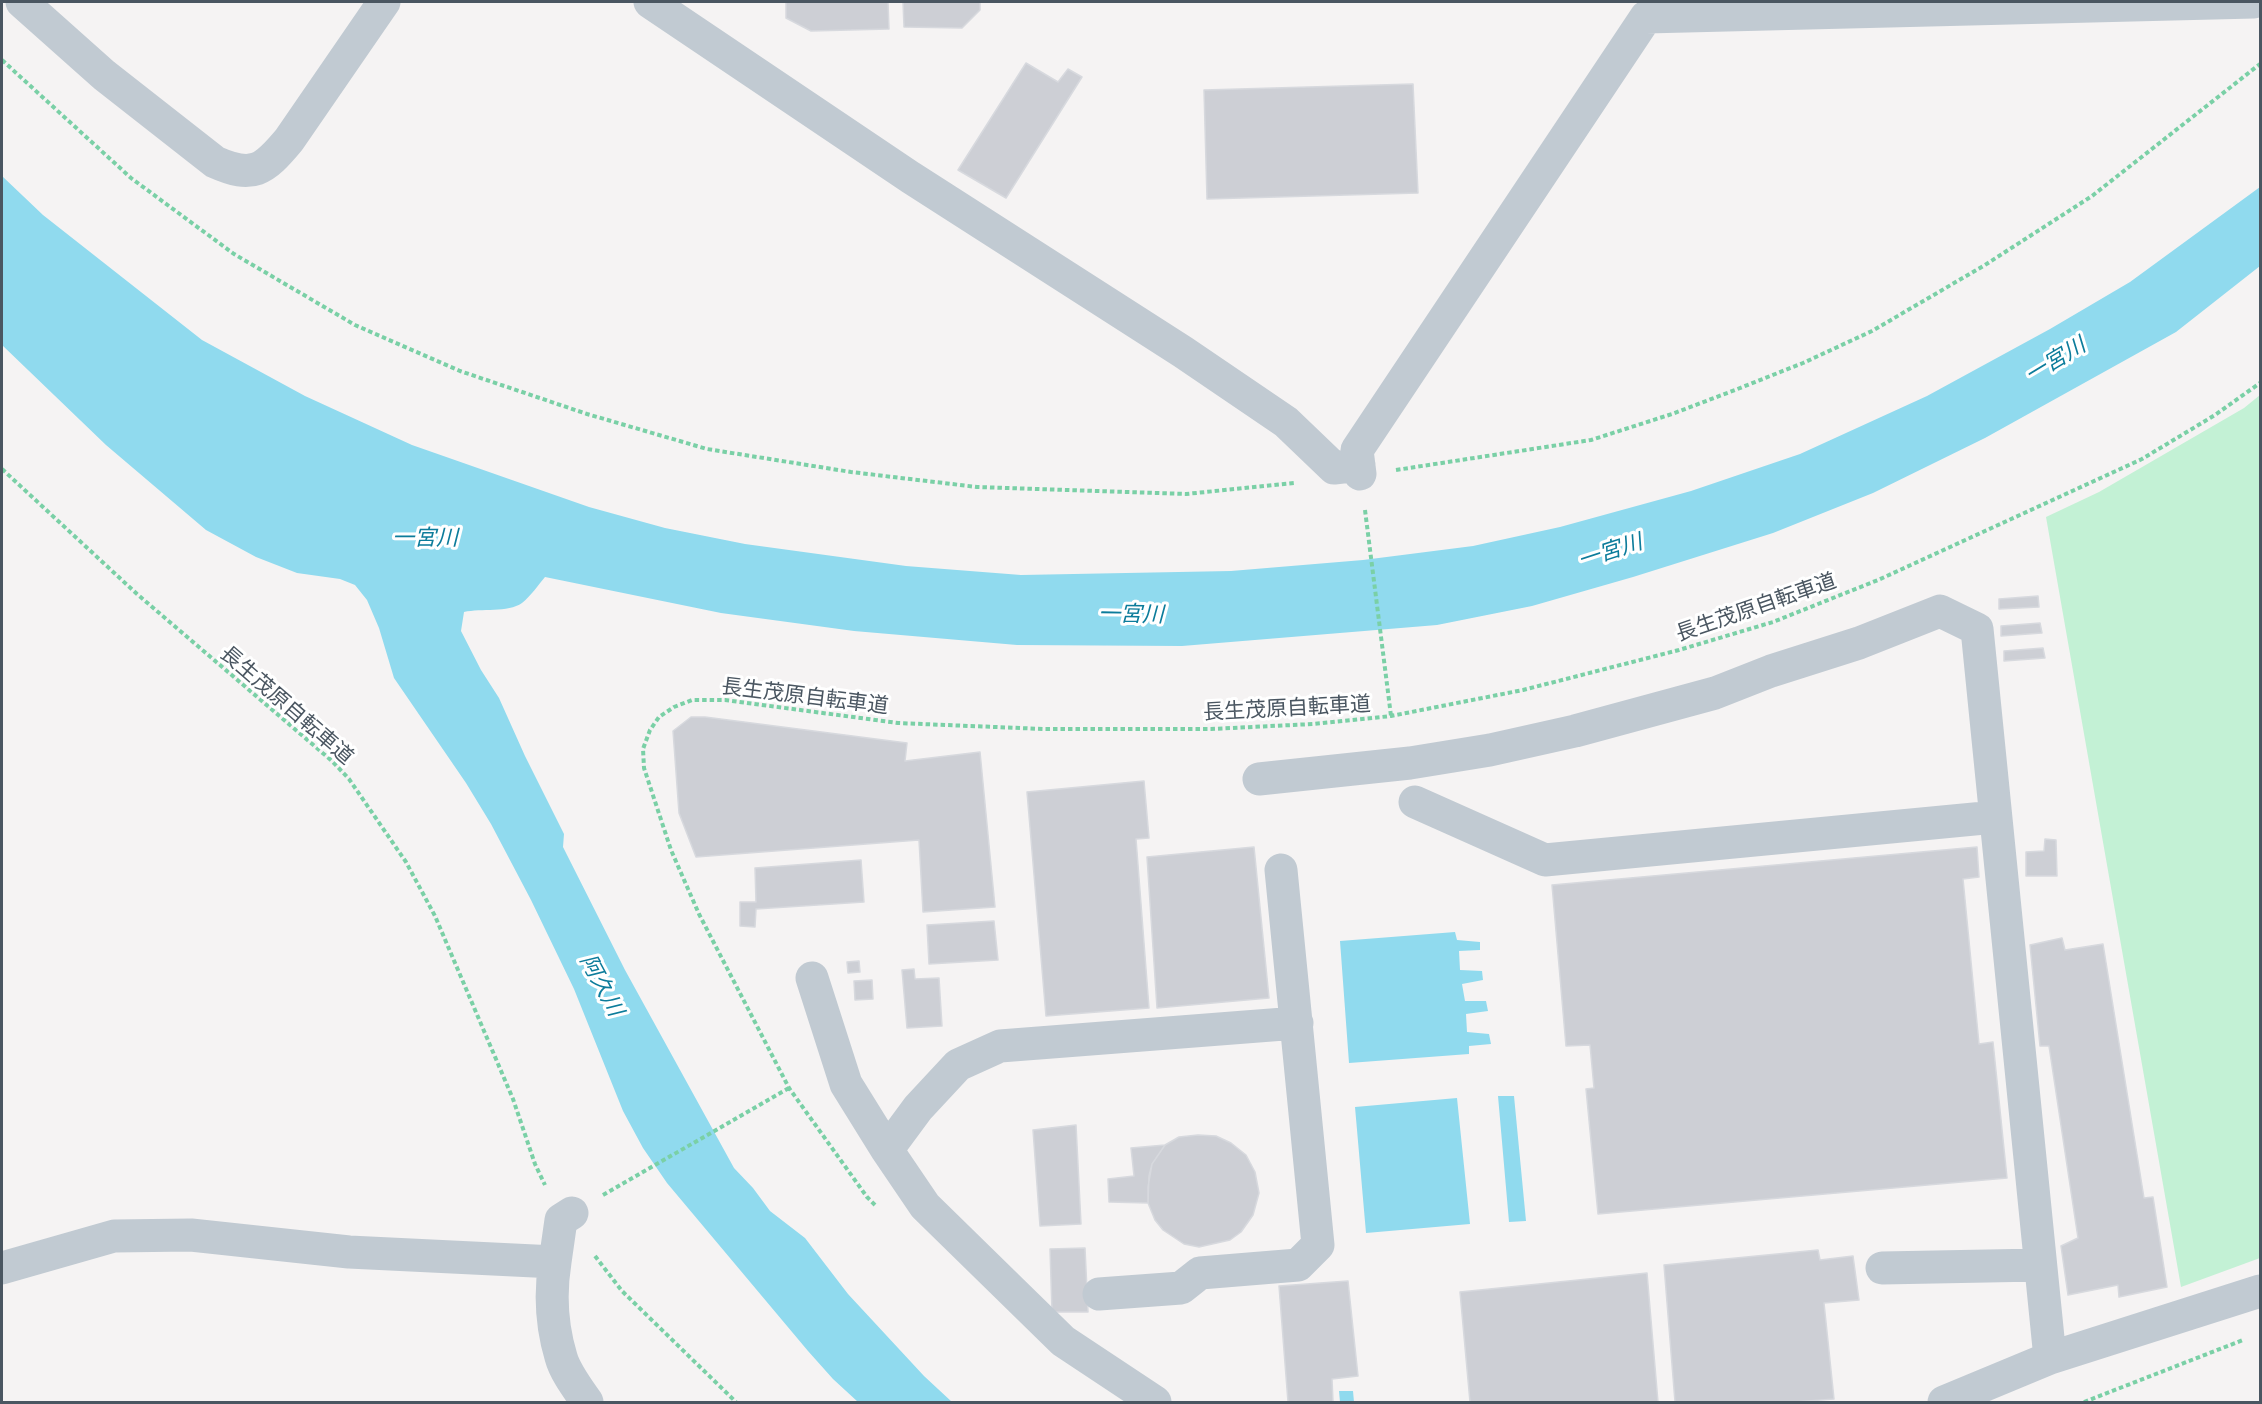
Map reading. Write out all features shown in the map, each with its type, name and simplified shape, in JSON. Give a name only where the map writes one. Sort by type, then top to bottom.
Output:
[{"type":"street","points":[[22,2],[104,75],[215,162],[233,170],[254,171],[273,159],[289,140],[384,2]]},
{"type":"street","points":[[650,2],[910,177],[1183,352],[1286,422],[1334,468],[1361,481]]},
{"type":"street","points":[[1361,481],[1357,450],[1646,17],[2254,2]]},
{"type":"street","points":[[1259,779],[1410,763],[1490,750],[1575,731],[1715,693],[1771,671],[1860,643],[1940,611],[1977,629],[2050,1358]]},
{"type":"street","points":[[1415,802],[1545,860],[1995,817]]},
{"type":"street","points":[[1100,1294],[1180,1288],[1200,1273],[1298,1265],[1318,1245],[1281,870]]},
{"type":"street","points":[[812,978],[846,1084],[925,1206],[1063,1341],[1155,1402]]},
{"type":"street","points":[[887,1150],[918,1108],[958,1065],[1000,1046],[1297,1023]]},
{"type":"street","points":[[567,1216],[555,1262],[553,1317],[561,1359],[587,1402]]},
{"type":"street","points":[[2,1268],[114,1236],[191,1235],[349,1252],[555,1262]]},
{"type":"street","points":[[1882,1268],[2040,1265]]},
{"type":"street","points":[[1944,1402],[2050,1358],[2260,1291]]},
{"type":"path","name":"長生茂原自転車道","points":[[2,469],[137,594],[332,760],[349,779],[406,862],[435,916],[513,1099],[535,1164],[567,1216],[789,1088],[699,914],[671,850],[652,797],[644,768],[643,749],[650,730],[660,717],[674,707],[692,700],[725,700],[897,723],[1043,729],[1210,729],[1313,724],[1391,716],[1523,690],[1679,650],[1773,622],[1878,580],[2142,459],[2215,416],[2260,383]]},
{"type":"path","points":[[1361,481],[1391,716]]},
{"type":"path","points":[[567,1216],[621,1291],[736,1402]]},
{"type":"path","points":[[2084,1402],[2250,1337]]},
{"type":"green space","points":[[2260,395],[2260,1258],[2181,1287],[2046,517],[2099,492],[2244,408]]},
{"type":"water","name":"一宮川","points":[[2,176],[43,215],[202,340],[305,396],[412,445],[589,507],[665,528],[745,544],[906,566],[1021,575],[1231,571],[1363,560],[1473,546],[1560,527],[1691,491],[1800,454],[1927,396],[2050,329],[2130,282],[2260,187],[2260,266],[2176,332],[1985,438],[1873,493],[1773,533],[1633,577],[1532,606],[1437,625],[1182,646],[1017,645],[854,631],[721,613],[545,577],[522,603],[516,606],[464,612],[461,631],[481,670],[499,698],[564,834],[563,847],[625,970],[734,1168],[770,1211],[805,1238],[848,1294],[924,1376],[952,1402],[858,1402],[808,1351],[667,1183],[643,1148],[623,1111],[574,989],[531,900],[491,824],[466,783],[394,678],[379,628],[367,600],[355,585],[340,579],[297,573],[256,557],[206,530],[106,445],[2,345]]},
{"type":"water","points":[[1455,932],[1457,940],[1480,942],[1480,950],[1459,951],[1460,970],[1482,971],[1483,980],[1462,984],[1465,1001],[1486,1001],[1488,1011],[1466,1014],[1467,1032],[1489,1034],[1491,1044],[1469,1046],[1469,1054],[1349,1063],[1340,941]]},
{"type":"water","points":[[1498,1096],[1514,1096],[1526,1221],[1509,1222]]},
{"type":"water","points":[[1457,1098],[1470,1224],[1366,1233],[1355,1107]]},
{"type":"water","points":[[1339,1391],[1353,1391],[1354,1402],[1340,1402]]},
{"type":"building","points":[[786,2],[888,2],[889,29],[811,31],[786,18]]},
{"type":"building","points":[[903,2],[980,2],[980,10],[962,28],[904,27]]},
{"type":"building","points":[[1026,63],[1058,82],[1068,69],[1082,77],[1006,198],[958,170]]},
{"type":"building","points":[[1413,84],[1418,193],[1207,199],[1204,90]]},
{"type":"building","points":[[2038,596],[2039,607],[1999,609],[1999,599]]},
{"type":"building","points":[[2040,623],[2042,633],[2001,636],[2001,626]]},
{"type":"building","points":[[2043,648],[2045,658],[2004,661],[2004,651]]},
{"type":"building","points":[[691,717],[907,743],[905,761],[980,752],[995,907],[923,912],[919,840],[696,857],[679,813],[673,731]]},
{"type":"building","points":[[1144,781],[1149,838],[1136,839],[1149,1008],[1046,1016],[1027,792]]},
{"type":"building","points":[[2045,839],[2056,840],[2057,876],[2026,876],[2026,852],[2044,851]]},
{"type":"building","points":[[1254,847],[1269,998],[1157,1008],[1147,857]]},
{"type":"building","points":[[1977,847],[1979,877],[1963,879],[1979,1044],[1993,1042],[2007,1178],[1598,1214],[1586,1089],[1594,1088],[1590,1045],[1566,1046],[1552,885]]},
{"type":"building","points":[[861,860],[864,902],[756,909],[755,927],[740,926],[740,902],[756,902],[755,868]]},
{"type":"building","points":[[994,921],[998,960],[929,964],[927,925]]},
{"type":"building","points":[[2062,938],[2065,950],[2103,944],[2144,1198],[2153,1197],[2167,1287],[2119,1297],[2118,1285],[2068,1295],[2061,1246],[2078,1238],[2049,1046],[2040,1046],[2030,945]]},
{"type":"building","points":[[859,961],[860,972],[848,973],[847,962]]},
{"type":"building","points":[[914,969],[915,979],[939,978],[942,1026],[907,1028],[902,970]]},
{"type":"building","points":[[872,980],[873,999],[855,1000],[854,981]]},
{"type":"building","points":[[1076,1125],[1081,1224],[1040,1226],[1033,1130]]},
{"type":"building","points":[[1216,1136],[1231,1143],[1246,1155],[1255,1172],[1259,1193],[1253,1215],[1241,1232],[1230,1240],[1199,1247],[1184,1244],[1163,1230],[1155,1220],[1148,1203],[1152,1164],[1165,1145],[1179,1137]]},
{"type":"building","points":[[1165,1145],[1152,1164],[1148,1203],[1109,1202],[1108,1179],[1134,1176],[1131,1148]]},
{"type":"building","points":[[1085,1248],[1088,1312],[1052,1312],[1050,1249]]},
{"type":"building","points":[[1818,1250],[1820,1260],[1853,1256],[1859,1300],[1824,1303],[1834,1399],[1795,1402],[1675,1402],[1664,1265]]},
{"type":"building","points":[[1647,1273],[1658,1402],[1470,1402],[1460,1292]]},
{"type":"building","points":[[1348,1281],[1358,1376],[1332,1379],[1333,1402],[1288,1402],[1279,1286]]},
{"type":"water label","name":"阿久川","points":[[602,985]]}]
